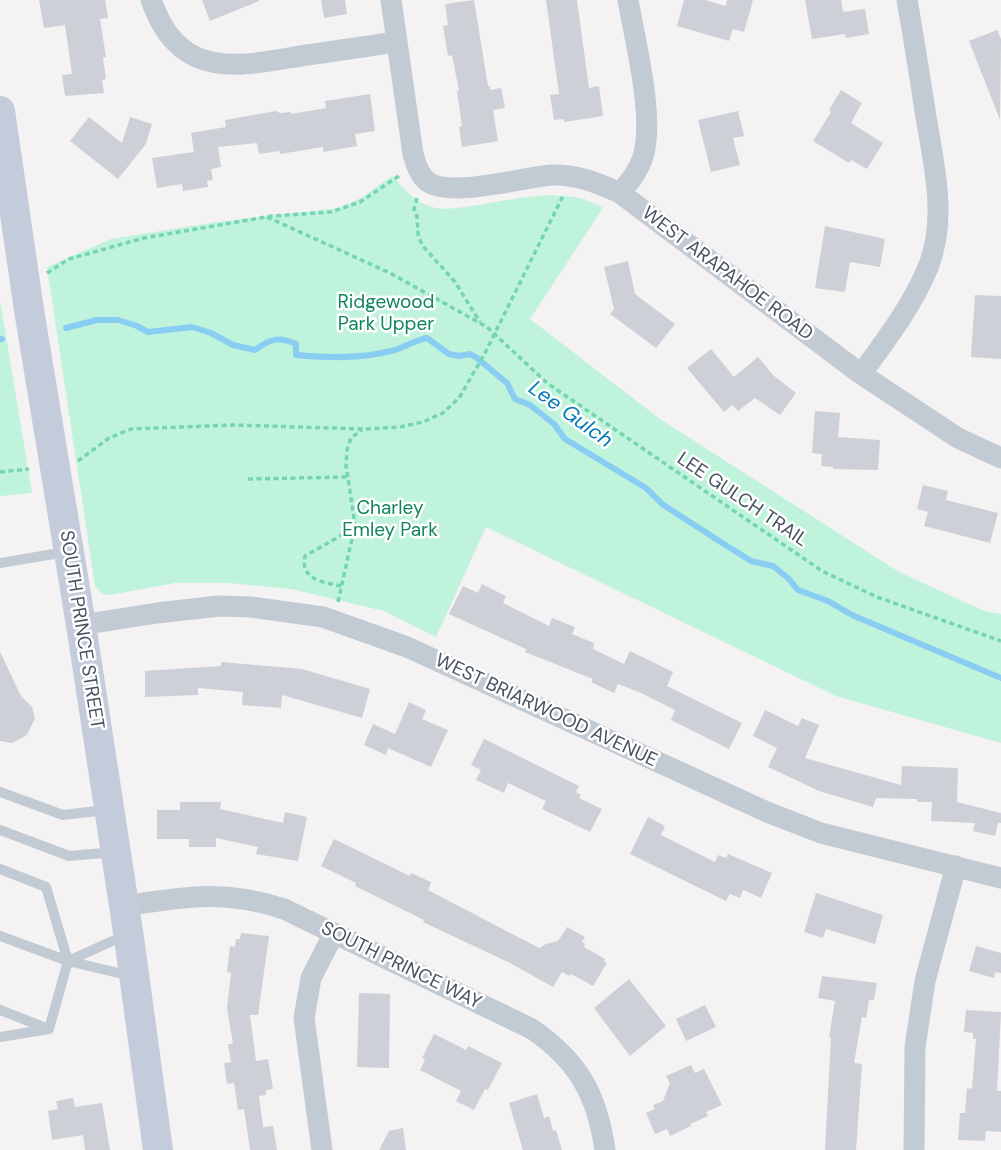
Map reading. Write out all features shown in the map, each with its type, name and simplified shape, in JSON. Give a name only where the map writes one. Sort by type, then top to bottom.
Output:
[{"type":"street","points":[[151,0],[161,24],[175,43],[197,57],[223,64],[249,64],[397,42]]},
{"type":"street","points":[[391,0],[412,154],[423,175]]},
{"type":"street","points":[[620,193],[636,175],[644,154],[646,127],[644,92],[628,0]]},
{"type":"street","points":[[861,374],[896,326],[914,295],[929,265],[936,239],[939,207],[936,176],[907,0]]},
{"type":"street","name":"SOUTH PRINCE STREET","points":[[1,127],[116,852],[158,1150]]},
{"type":"street","name":"WEST ARAPAHOE ROAD","points":[[423,175],[442,188],[465,188],[551,175],[569,176],[588,180],[620,193],[861,374],[958,438],[1001,458]]},
{"type":"street","name":"WEST BRIARWOOD AVENUE","points":[[81,625],[157,612],[219,606],[251,607],[323,617],[407,647],[767,812],[821,833],[1001,878]]},
{"type":"street","points":[[914,1150],[915,1047],[926,981],[956,866]]},
{"type":"street","name":"SOUTH PRINCE WAY","points":[[126,920],[194,896],[236,897],[284,909],[334,933],[532,1029],[553,1044],[570,1061],[590,1092],[600,1118],[605,1150]]},
{"type":"street","points":[[322,1150],[304,1018],[311,978],[334,933]]},
{"type":"lane","points":[[0,563],[69,552]]},
{"type":"lane","points":[[0,792],[63,815],[109,810]]},
{"type":"lane","points":[[0,830],[69,856],[116,852]]},
{"type":"lane","points":[[0,869],[46,887],[68,961],[49,1029]]},
{"type":"lane","points":[[68,961],[126,920]]},
{"type":"lane","points":[[0,936],[68,961],[134,977]]},
{"type":"lane","points":[[0,1010],[49,1029]]},
{"type":"lane","points":[[0,1037],[49,1029]]},
{"type":"path","points":[[25,278],[47,273],[69,259],[121,243],[267,217],[331,212],[360,202],[397,177],[423,175],[415,203],[418,234],[422,244],[455,282],[481,324]]},
{"type":"path","points":[[76,462],[109,438],[131,429],[232,425],[365,429],[411,424],[443,413],[459,398],[475,373],[564,193],[569,176]]},
{"type":"path","points":[[267,217],[390,273],[481,324]]},
{"type":"path","name":"LEE GULCH TRAIL","points":[[481,324],[547,383],[822,571],[877,597],[1001,641]]},
{"type":"path","points":[[335,621],[353,533],[354,512],[348,477],[348,442],[355,434],[365,429]]},
{"type":"path","points":[[0,472],[37,468]]},
{"type":"path","points":[[248,479],[348,477]]},
{"type":"path","points":[[341,586],[310,577],[304,562],[305,556],[347,532],[353,533]]},
{"type":"green space","name":"Ridgewood Park Upper","points":[[392,176],[407,192],[424,204],[442,209],[555,195],[588,201],[603,208],[530,319],[660,419],[899,572],[984,611],[1001,614],[1001,743],[836,696],[486,527],[436,637],[384,611],[291,589],[229,583],[175,583],[110,595],[102,594],[95,586],[47,267],[111,239],[216,222],[339,208],[361,198]]},
{"type":"green space","points":[[0,300],[32,493],[0,496]]},
{"type":"building","points":[[39,0],[105,0],[108,18],[100,19],[106,57],[103,57],[106,79],[102,80],[104,93],[65,96],[62,75],[72,74],[65,25],[44,28]]},
{"type":"building","points":[[202,0],[259,0],[259,1],[210,21]]},
{"type":"building","points":[[321,0],[345,0],[347,14],[324,18]]},
{"type":"building","points":[[474,0],[488,86],[490,90],[501,88],[505,108],[493,110],[498,141],[462,147],[459,91],[452,55],[448,56],[443,26],[448,25],[445,4]]},
{"type":"building","points":[[546,0],[577,0],[589,88],[599,86],[603,116],[564,122],[564,119],[554,120],[550,95],[559,94]]},
{"type":"building","points":[[684,0],[705,0],[726,6],[727,0],[753,0],[744,32],[733,29],[729,41],[677,26]]},
{"type":"building","points":[[805,0],[841,0],[843,12],[865,9],[869,34],[812,39]]},
{"type":"building","points":[[997,30],[1001,39],[1000,120],[969,41]]},
{"type":"building","points":[[841,90],[862,103],[851,123],[883,143],[867,169],[851,160],[849,163],[813,141]]},
{"type":"building","points":[[370,94],[375,131],[355,134],[357,146],[323,152],[323,147],[280,154],[279,151],[259,154],[257,143],[218,147],[221,167],[211,169],[213,180],[207,181],[208,187],[183,191],[182,184],[157,188],[152,158],[194,152],[191,133],[226,127],[225,120],[276,111],[291,114],[326,108],[325,101]]},
{"type":"building","points":[[738,111],[744,136],[733,138],[740,165],[711,172],[698,120]]},
{"type":"building","points":[[89,117],[122,143],[130,117],[152,124],[146,144],[118,179],[70,141]]},
{"type":"building","points":[[825,226],[885,239],[880,267],[850,262],[845,292],[815,288]]},
{"type":"building","points":[[628,261],[635,294],[675,324],[656,348],[610,314],[614,309],[604,267]]},
{"type":"building","points":[[975,295],[1001,296],[1001,359],[971,357]]},
{"type":"building","points":[[711,349],[734,377],[758,357],[774,376],[796,393],[780,415],[755,398],[738,411],[732,405],[724,412],[687,368]]},
{"type":"building","points":[[815,411],[840,413],[838,437],[880,440],[878,470],[833,469],[821,466],[822,454],[812,453]]},
{"type":"building","points":[[923,485],[948,491],[946,500],[998,513],[990,543],[924,526],[928,512],[917,509]]},
{"type":"building","points":[[482,584],[506,596],[503,603],[549,626],[552,618],[575,627],[572,634],[594,643],[593,649],[624,664],[630,651],[673,672],[667,686],[742,723],[729,749],[671,720],[675,710],[639,692],[618,684],[614,693],[591,682],[593,679],[525,652],[526,649],[449,614],[463,586],[478,593]]},
{"type":"building","points":[[0,652],[21,696],[32,707],[35,718],[27,735],[12,743],[0,741]]},
{"type":"building","points":[[221,662],[302,669],[370,689],[362,718],[282,695],[281,708],[242,705],[243,692],[198,688],[198,695],[145,697],[145,671],[221,666]]},
{"type":"building","points":[[409,702],[426,710],[422,719],[448,730],[431,767],[388,748],[386,755],[364,745],[373,724],[395,734]]},
{"type":"building","points":[[765,710],[798,726],[802,718],[819,725],[805,758],[901,785],[902,766],[958,768],[957,802],[1001,813],[1001,823],[998,823],[995,836],[973,831],[975,823],[931,821],[932,802],[876,798],[873,807],[819,791],[768,767],[777,748],[753,736]]},
{"type":"building","points":[[484,739],[579,786],[576,792],[581,795],[579,798],[602,809],[590,832],[542,809],[546,801],[508,783],[504,793],[476,780],[481,770],[471,765]]},
{"type":"building","points":[[180,802],[221,802],[220,809],[283,823],[285,812],[307,817],[298,861],[256,854],[258,847],[216,838],[216,847],[189,847],[189,839],[157,839],[157,810],[180,810]]},
{"type":"building","points":[[648,817],[665,826],[661,835],[715,862],[718,855],[726,858],[728,854],[772,873],[761,898],[743,890],[740,898],[730,894],[726,901],[630,854]]},
{"type":"building","points":[[334,839],[410,876],[411,873],[431,882],[428,890],[539,948],[558,941],[567,927],[585,937],[582,942],[584,947],[605,959],[607,963],[593,986],[562,972],[553,987],[510,963],[423,922],[424,920],[321,866]]},
{"type":"building","points":[[816,893],[883,915],[875,944],[826,929],[823,938],[804,932]]},
{"type":"building","points":[[241,933],[269,936],[258,1015],[250,1015],[256,1061],[268,1059],[273,1089],[266,1090],[266,1095],[259,1096],[263,1127],[273,1126],[277,1150],[250,1150],[244,1109],[238,1110],[234,1083],[227,1084],[224,1063],[231,1062],[228,1044],[233,1044],[227,1008],[231,973],[227,972],[230,946],[235,947],[236,939],[240,939]]},
{"type":"building","points":[[976,946],[1001,953],[1001,973],[995,972],[994,978],[969,971]]},
{"type":"building","points":[[822,976],[877,983],[874,1000],[869,1000],[866,1018],[862,1017],[854,1063],[862,1064],[856,1150],[825,1150],[829,1037],[835,1001],[818,998]]},
{"type":"building","points":[[629,979],[666,1026],[630,1056],[594,1008]]},
{"type":"building","points":[[359,993],[390,994],[389,1068],[357,1067]]},
{"type":"building","points":[[705,1005],[716,1027],[686,1041],[676,1019]]},
{"type":"building","points":[[966,1010],[1001,1012],[997,1091],[1001,1091],[1001,1132],[986,1131],[985,1141],[958,1140],[960,1113],[965,1113],[967,1088],[972,1089],[976,1039],[973,1039],[973,1033],[964,1032]]},
{"type":"building","points":[[434,1034],[466,1050],[468,1046],[502,1063],[474,1110],[456,1101],[461,1091],[420,1070],[425,1060],[422,1058]]},
{"type":"building","points":[[691,1065],[695,1073],[704,1069],[722,1105],[706,1112],[708,1116],[670,1136],[667,1129],[655,1134],[646,1113],[655,1109],[653,1105],[663,1101],[670,1083],[666,1076]]},
{"type":"building","points":[[537,1094],[544,1118],[549,1116],[562,1150],[523,1150],[509,1103]]},
{"type":"building","points":[[73,1098],[75,1107],[102,1103],[110,1150],[85,1150],[83,1135],[52,1140],[48,1111],[58,1109],[56,1101]]},
{"type":"building","points":[[403,1128],[406,1150],[379,1150],[389,1131]]},
{"type":"waterway","name":"Lee Gulch","points":[[66,328],[97,320],[118,320],[148,332],[192,327],[211,333],[233,345],[255,350],[265,343],[279,339],[296,344],[296,355],[332,357],[379,354],[427,338],[449,354],[470,354],[507,383],[515,399],[530,405],[554,424],[565,439],[646,488],[662,504],[751,561],[773,566],[798,590],[1001,678]]},
{"type":"park label","name":"Charley Emley Park","points":[[390,520]]}]
